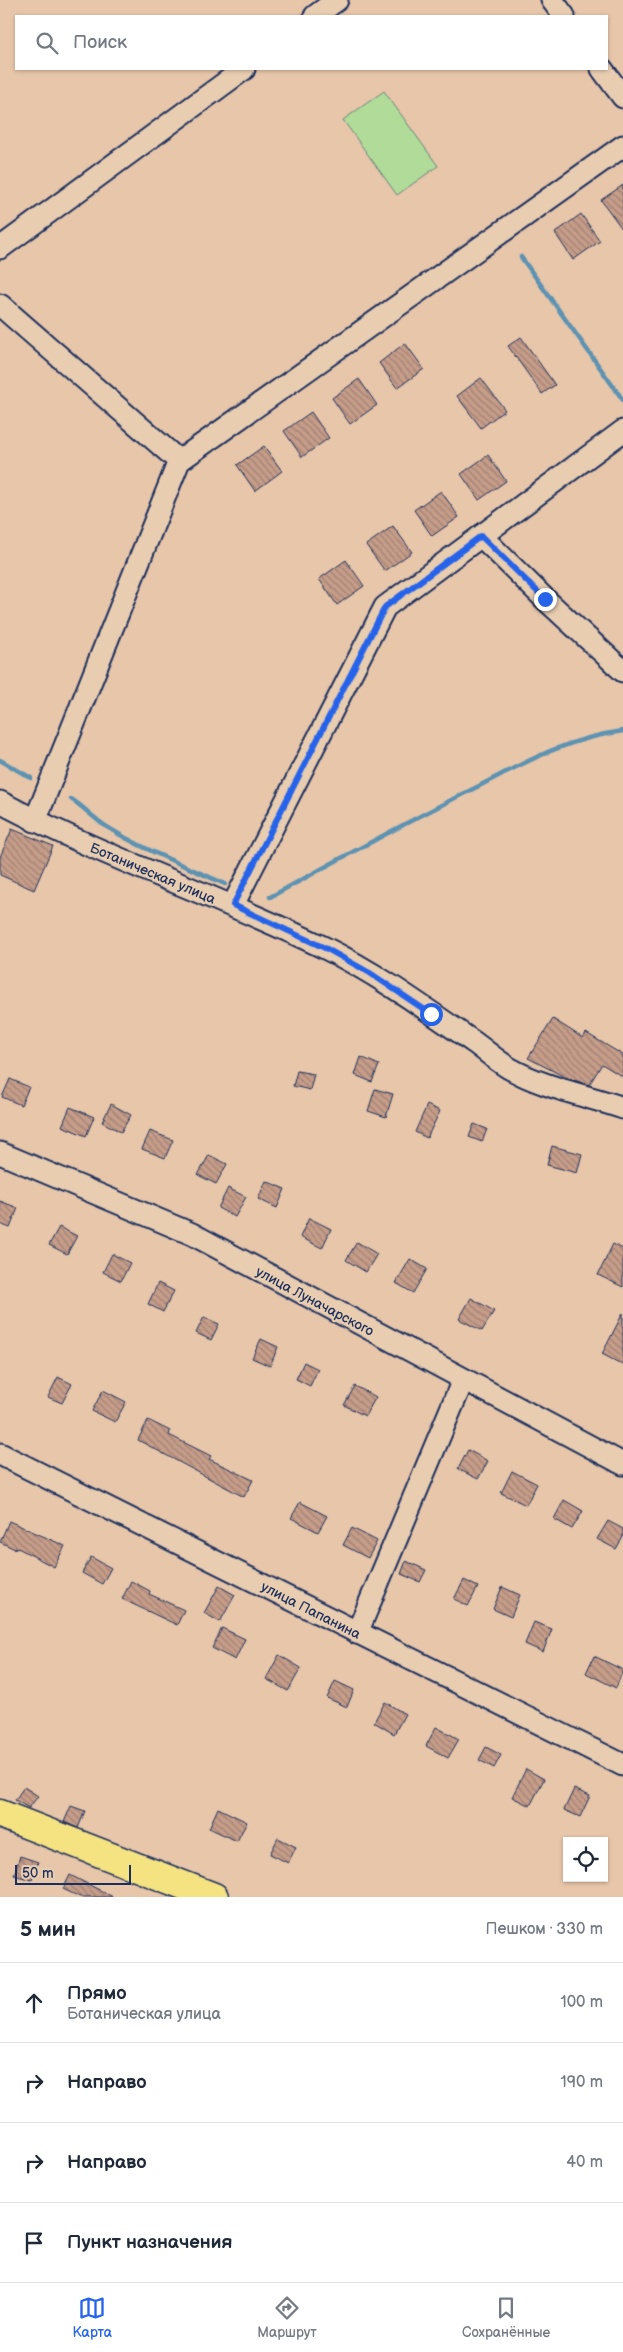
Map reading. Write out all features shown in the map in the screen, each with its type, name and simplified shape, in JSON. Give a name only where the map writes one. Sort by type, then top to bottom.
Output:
[{"type":"main road","points":[[0,1814],[214,1897]]},
{"type":"street","points":[[316,15],[337,0]]},
{"type":"street","points":[[552,0],[563,15]]},
{"type":"street","points":[[0,248],[243,70]]},
{"type":"street","points":[[603,70],[623,97]]},
{"type":"street","points":[[35,821],[179,461],[623,146]]},
{"type":"street","points":[[0,305],[179,461]]},
{"type":"street","points":[[233,905],[385,607],[623,432]]},
{"type":"street","points":[[481,536],[545,599],[623,671]]},
{"type":"street","name":"Ботаническая улица","points":[[0,802],[35,821],[135,867],[233,905],[327,949],[370,973],[509,1068],[549,1085],[623,1108]]},
{"type":"street","name":"улица Луначарского","points":[[0,1153],[192,1234],[623,1464]]},
{"type":"street","points":[[357,1632],[464,1380]]},
{"type":"street","name":"улица Папанина","points":[[0,1454],[623,1765]]},
{"type":"green space","points":[[384,91],[438,166],[397,195],[343,120]]},
{"type":"building","points":[[623,185],[623,230],[601,200]]},
{"type":"building","points":[[581,214],[600,241],[573,260],[555,233]]},
{"type":"building","points":[[521,337],[555,385],[542,394],[508,346]]},
{"type":"building","points":[[405,343],[424,369],[397,388],[379,363]]},
{"type":"building","points":[[481,378],[505,410],[481,428],[457,396]]},
{"type":"building","points":[[359,379],[377,405],[350,424],[332,398]]},
{"type":"building","points":[[311,412],[329,438],[302,457],[284,431]]},
{"type":"building","points":[[264,446],[282,471],[255,491],[237,465]]},
{"type":"building","points":[[488,455],[506,481],[479,500],[461,474]]},
{"type":"building","points":[[441,491],[459,517],[432,536],[414,510]]},
{"type":"building","points":[[393,526],[412,552],[385,571],[366,545]]},
{"type":"building","points":[[346,560],[364,586],[337,605],[319,579]]},
{"type":"building","points":[[12,829],[53,846],[34,890],[0,875],[0,857]]},
{"type":"building","points":[[553,1019],[583,1038],[586,1033],[623,1055],[623,1077],[602,1064],[589,1085],[565,1077],[528,1058]]},
{"type":"building","points":[[361,1057],[379,1065],[372,1082],[355,1075]]},
{"type":"building","points":[[297,1071],[314,1074],[310,1090],[293,1086]]},
{"type":"building","points":[[10,1079],[29,1087],[21,1105],[2,1097]]},
{"type":"building","points":[[375,1089],[393,1094],[386,1117],[368,1111]]},
{"type":"building","points":[[111,1104],[131,1115],[121,1132],[102,1122]]},
{"type":"building","points":[[427,1105],[440,1111],[427,1138],[415,1132]]},
{"type":"building","points":[[70,1107],[94,1117],[86,1136],[62,1126]]},
{"type":"building","points":[[474,1124],[487,1129],[482,1142],[469,1137]]},
{"type":"building","points":[[150,1131],[173,1140],[165,1158],[142,1149]]},
{"type":"building","points":[[552,1146],[582,1154],[577,1173],[547,1165]]},
{"type":"building","points":[[209,1155],[227,1164],[216,1184],[198,1175]]},
{"type":"building","points":[[266,1181],[285,1189],[277,1208],[258,1199]]},
{"type":"building","points":[[228,1188],[246,1197],[235,1217],[218,1208]]},
{"type":"building","points":[[0,1201],[18,1208],[10,1228],[0,1224]]},
{"type":"building","points":[[309,1218],[331,1229],[322,1248],[300,1237]]},
{"type":"building","points":[[59,1227],[77,1236],[67,1254],[49,1245]]},
{"type":"building","points":[[357,1242],[377,1254],[366,1272],[346,1260]]},
{"type":"building","points":[[613,1244],[623,1249],[623,1287],[598,1275]]},
{"type":"building","points":[[112,1254],[130,1263],[121,1281],[103,1272]]},
{"type":"building","points":[[410,1259],[427,1269],[413,1293],[396,1283]]},
{"type":"building","points":[[158,1283],[174,1291],[163,1312],[148,1304]]},
{"type":"building","points":[[471,1298],[494,1311],[482,1331],[459,1319]]},
{"type":"building","points":[[623,1313],[623,1365],[602,1354]]},
{"type":"building","points":[[204,1317],[219,1324],[211,1340],[196,1333]]},
{"type":"building","points":[[261,1339],[278,1347],[270,1366],[252,1358]]},
{"type":"building","points":[[304,1362],[318,1369],[310,1386],[296,1379]]},
{"type":"building","points":[[58,1377],[72,1384],[62,1403],[48,1397]]},
{"type":"building","points":[[355,1386],[376,1397],[365,1416],[344,1405]]},
{"type":"building","points":[[103,1390],[126,1402],[115,1422],[92,1411]]},
{"type":"building","points":[[148,1420],[170,1431],[169,1435],[211,1456],[209,1459],[253,1480],[244,1497],[138,1440]]},
{"type":"building","points":[[468,1450],[488,1461],[478,1479],[458,1469]]},
{"type":"building","points":[[512,1471],[537,1484],[526,1505],[501,1493]]},
{"type":"building","points":[[564,1500],[583,1511],[572,1529],[554,1519]]},
{"type":"building","points":[[300,1502],[327,1516],[318,1532],[291,1518]]},
{"type":"building","points":[[9,1521],[65,1546],[54,1567],[16,1547],[15,1549],[0,1542]]},
{"type":"building","points":[[608,1521],[623,1529],[623,1537],[616,1549],[597,1539]]},
{"type":"building","points":[[352,1528],[377,1541],[368,1558],[343,1545]]},
{"type":"building","points":[[91,1557],[111,1568],[102,1584],[82,1573]]},
{"type":"building","points":[[406,1561],[426,1570],[420,1582],[401,1574]]},
{"type":"building","points":[[464,1580],[478,1587],[468,1606],[454,1599]]},
{"type":"building","points":[[131,1581],[150,1591],[149,1594],[184,1610],[177,1625],[122,1599]]},
{"type":"building","points":[[219,1586],[235,1595],[220,1622],[204,1613]]},
{"type":"building","points":[[502,1587],[520,1595],[511,1617],[493,1609]]},
{"type":"building","points":[[534,1622],[552,1629],[543,1652],[525,1644]]},
{"type":"building","points":[[222,1628],[245,1639],[235,1660],[212,1648]]},
{"type":"building","points":[[279,1655],[301,1668],[288,1691],[266,1679]]},
{"type":"building","points":[[594,1656],[623,1670],[616,1688],[586,1673]]},
{"type":"building","points":[[335,1681],[354,1690],[347,1707],[327,1698]]},
{"type":"building","points":[[385,1702],[405,1714],[394,1734],[374,1722]]},
{"type":"building","points":[[436,1727],[459,1739],[448,1758],[426,1746]]},
{"type":"building","points":[[486,1747],[501,1755],[494,1768],[479,1760]]},
{"type":"building","points":[[526,1769],[544,1779],[530,1806],[512,1797]]},
{"type":"building","points":[[24,1787],[38,1796],[29,1808],[15,1800]]},
{"type":"building","points":[[574,1789],[590,1796],[580,1817],[564,1810]]},
{"type":"building","points":[[71,1806],[85,1811],[78,1828],[64,1822]]},
{"type":"building","points":[[218,1808],[247,1822],[237,1841],[209,1828]]},
{"type":"building","points":[[278,1838],[296,1847],[288,1863],[270,1854]]},
{"type":"building","points":[[20,1856],[38,1862],[32,1880],[14,1875]]},
{"type":"building","points":[[70,1875],[113,1897],[80,1897],[63,1889]]},
{"type":"waterway","points":[[521,257],[623,400]]},
{"type":"waterway","points":[[270,897],[449,801],[546,753],[583,740],[623,731]]},
{"type":"waterway","points":[[0,760],[31,778]]},
{"type":"waterway","points":[[71,799],[102,824],[135,843],[225,884]]},
{"type":"route","points":[[431,1014],[370,973],[327,949],[233,905],[385,607],[481,536],[545,599]]}]
